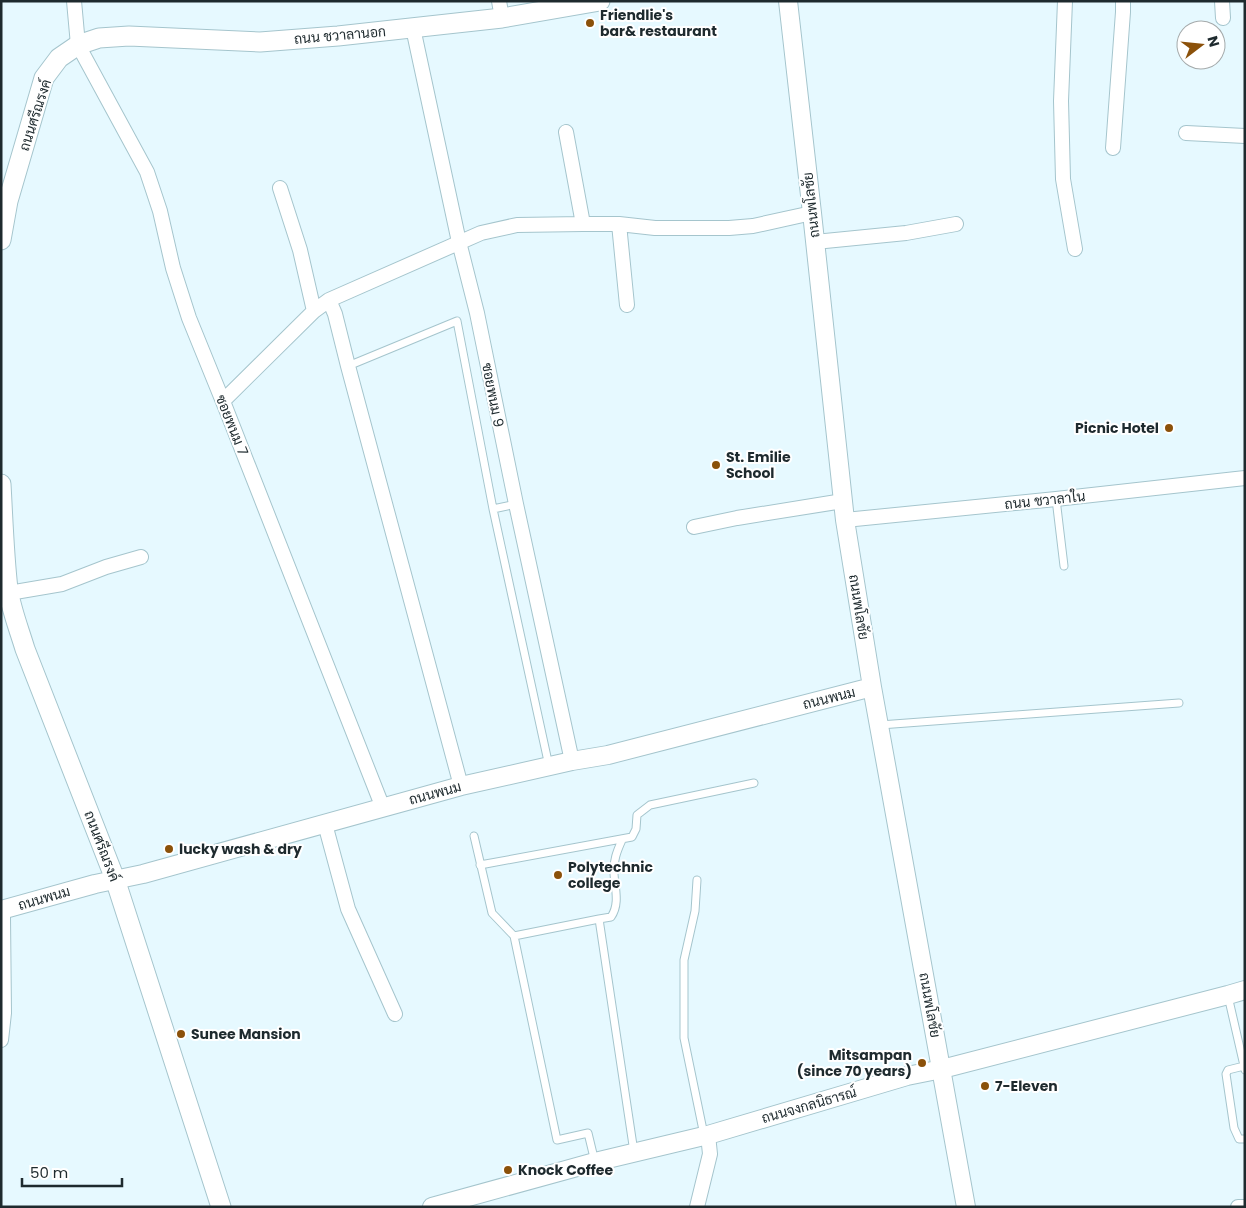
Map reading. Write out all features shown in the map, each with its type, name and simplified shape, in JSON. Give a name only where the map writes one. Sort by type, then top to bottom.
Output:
[{"type":"main road","name":"ถนน ชวาลานอก","points":[[78,45],[99,38],[129,36],[260,42],[338,36],[413,28],[500,10],[600,1]]},
{"type":"main road","name":"ถนนศรีณรงค์","points":[[1,240],[8,201],[44,78],[59,58],[78,45]]},
{"type":"main road","name":"ถนนศรีณรงค์","points":[[1,484],[6,591],[25,649],[115,879],[221,1207]]},
{"type":"street","points":[[74,1],[78,45]]},
{"type":"street","name":"ถนนพโลชัย","points":[[788,1],[845,520],[872,687],[966,1207]]},
{"type":"street","points":[[1065,1],[1061,101],[1062,179],[1075,249]]},
{"type":"street","points":[[1113,148],[1123,12],[1122,1]]},
{"type":"street","points":[[1222,1],[1222,18]]},
{"type":"street","name":"ซอยพนม 9","points":[[413,28],[459,242],[477,312],[516,504],[572,761]]},
{"type":"street","name":"ซอยพนม 7","points":[[78,45],[147,172],[160,211],[173,268],[189,318],[383,808]]},
{"type":"street","points":[[566,132],[583,224]]},
{"type":"street","points":[[1186,133],[1245,136]]},
{"type":"street","points":[[280,188],[300,250],[314,311]]},
{"type":"street","points":[[223,401],[314,311],[329,300],[482,233],[517,226],[583,224],[620,224],[655,228],[729,228],[753,226],[812,213]]},
{"type":"street","points":[[620,224],[627,305]]},
{"type":"street","points":[[814,242],[906,233],[956,224]]},
{"type":"street","points":[[329,300],[336,314],[348,366],[461,786]]},
{"type":"street","name":"ถนน ชวาลาใน","points":[[845,520],[1245,478]]},
{"type":"street","points":[[694,527],[843,501]]},
{"type":"street","points":[[6,591],[62,584],[106,567],[141,557]]},
{"type":"street","name":"ถนนพนม","points":[[2,910],[94,884],[143,874],[461,786],[572,761],[608,755],[872,687]]},
{"type":"street","points":[[324,824],[348,909],[395,1014]]},
{"type":"street","points":[[1,1040],[4,1013],[2,910]]},
{"type":"street","name":"ถนนจงกลนิธารณ์","points":[[432,1207],[595,1162],[706,1135],[907,1076],[942,1069],[1245,990]]},
{"type":"street","points":[[697,1207],[710,1154],[706,1135]]},
{"type":"street","points":[[1238,1207],[1245,1206]]},
{"type":"lane","points":[[348,366],[457,321],[493,509],[550,767]]},
{"type":"lane","points":[[1056,499],[1064,566]]},
{"type":"lane","points":[[493,509],[516,504]]},
{"type":"lane","points":[[879,725],[1179,703]]},
{"type":"lane","points":[[480,865],[622,840],[632,837],[636,829],[637,815],[650,805],[754,783]]},
{"type":"lane","points":[[474,836],[492,912],[514,936],[557,1140],[588,1133],[595,1162]]},
{"type":"lane","points":[[514,936],[611,917],[615,911],[617,900],[614,873],[616,855],[622,840]]},
{"type":"lane","points":[[697,880],[695,911],[684,960],[684,1038],[706,1135]]},
{"type":"lane","points":[[599,919],[634,1152]]},
{"type":"lane","points":[[1228,995],[1244,1068],[1228,1070],[1226,1074],[1234,1128],[1239,1138],[1245,1139]]},
{"type":"place","name":"Friendlie's bar& restaurant","points":[[590,23]]},
{"type":"place","name":"Picnic Hotel","points":[[1169,428]]},
{"type":"place","name":"St. Emilie School","points":[[716,465]]},
{"type":"place","name":"lucky wash & dry","points":[[169,849]]},
{"type":"place","name":"Polytechnic college","points":[[558,875]]},
{"type":"place","name":"Sunee Mansion","points":[[181,1034]]},
{"type":"place","name":"Mitsampan (since 70 years)","points":[[922,1063]]},
{"type":"place","name":"7-Eleven","points":[[985,1086]]},
{"type":"place","name":"Knock Coffee","points":[[508,1170]]}]
